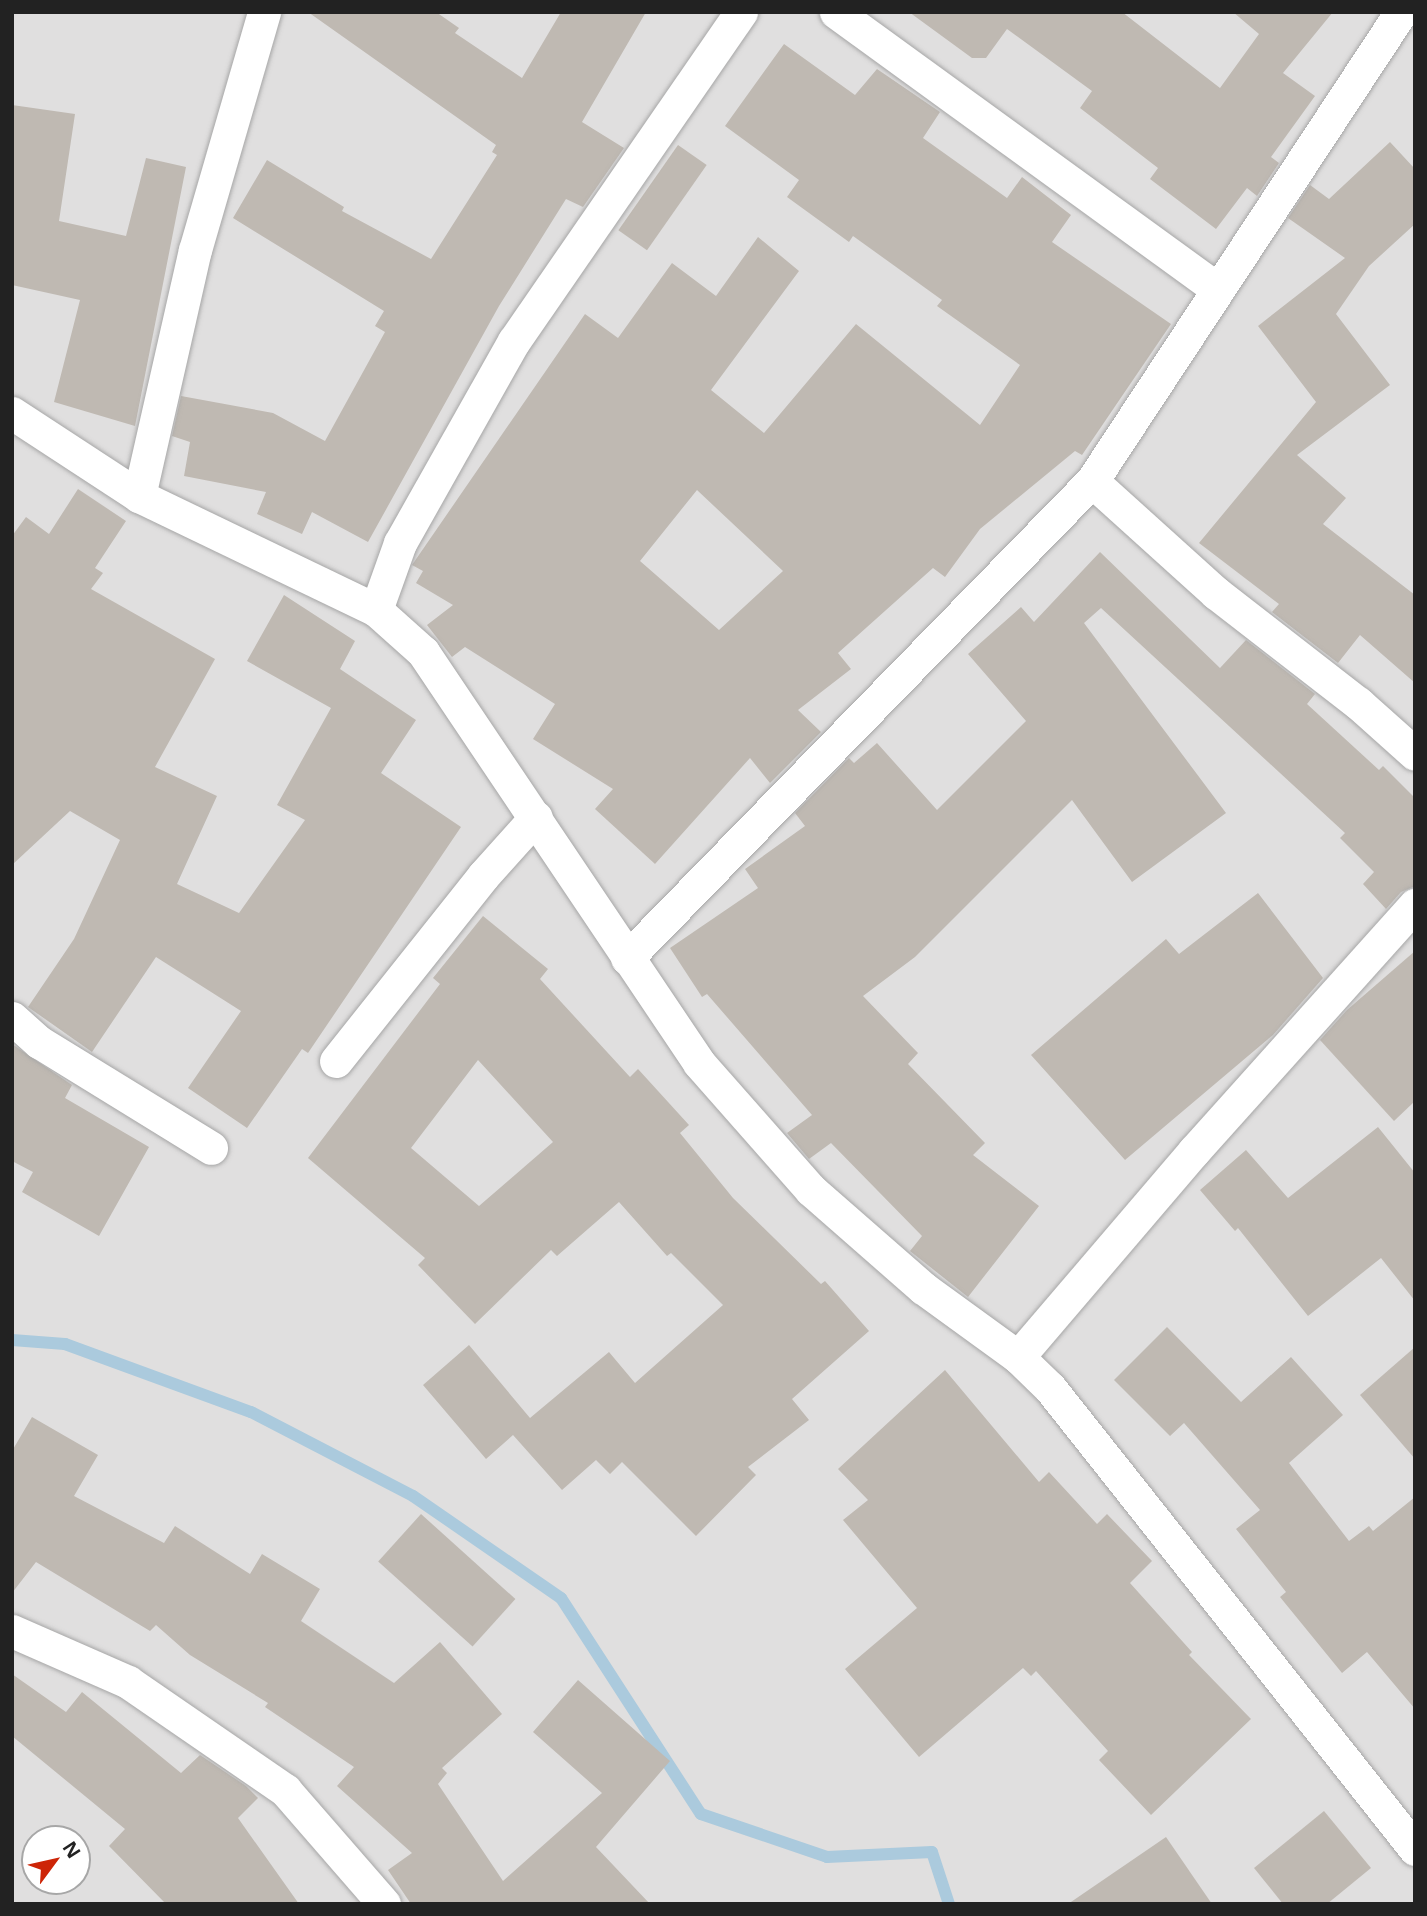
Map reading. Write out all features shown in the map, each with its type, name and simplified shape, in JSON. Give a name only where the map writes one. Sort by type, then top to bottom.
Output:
[{"type":"street","points":[[376,610],[400,543],[514,341],[741,12]]},
{"type":"street","points":[[836,12],[1218,290]]},
{"type":"street","points":[[627,958],[1092,481],[1401,12]]},
{"type":"street","points":[[139,496],[195,250],[254,16]]},
{"type":"street","points":[[12,413],[139,496],[376,610],[423,652],[699,1063],[811,1190],[923,1288],[1018,1357],[1050,1388],[1409,1829]]},
{"type":"street","points":[[1092,481],[1216,593],[1358,703],[1415,754]]},
{"type":"street","points":[[337,1061],[482,876],[536,817]]},
{"type":"street","points":[[1018,1357],[1194,1151],[1415,905]]},
{"type":"street","points":[[12,1018],[40,1042],[211,1148]]},
{"type":"street","points":[[12,1631],[128,1682],[285,1790],[384,1904]]},
{"type":"shaded area","points":[[12,12],[1415,12],[1415,1904],[12,1904]]},
{"type":"building","points":[[308,12],[436,12],[459,28],[455,33],[522,78],[561,12],[646,12],[582,122],[624,148],[583,207],[566,199],[499,306],[368,542],[312,512],[302,534],[257,514],[266,492],[184,476],[190,442],[172,436],[181,396],[273,413],[325,441],[385,332],[375,326],[384,311],[233,218],[267,160],[344,207],[342,211],[431,259],[497,155],[492,152],[496,145]]},
{"type":"building","points":[[909,12],[1122,12],[1220,88],[1259,34],[1233,12],[1333,12],[1283,73],[1315,96],[1271,157],[1279,163],[1257,196],[1247,188],[1216,229],[1150,179],[1158,168],[1080,108],[1092,91],[1007,29],[986,58],[972,58]]},
{"type":"building","points":[[784,44],[855,95],[877,69],[940,112],[923,138],[1007,198],[1022,177],[1071,215],[1052,242],[1171,324],[1082,455],[1075,451],[980,529],[945,577],[933,568],[838,653],[851,669],[798,710],[821,732],[770,783],[750,758],[655,864],[595,809],[613,789],[533,739],[555,704],[465,647],[452,657],[427,625],[453,605],[416,583],[423,571],[412,565],[585,314],[618,338],[672,263],[716,296],[758,237],[799,271],[711,390],[764,433],[856,324],[980,425],[1020,365],[937,306],[942,300],[853,236],[849,242],[787,197],[799,180],[725,126]],"holes":[[[697,490],[783,571],[719,630],[640,561]]]},
{"type":"building","points":[[12,105],[75,114],[59,221],[126,236],[146,158],[186,167],[135,426],[54,402],[80,300],[12,285]]},
{"type":"building","points":[[1390,142],[1415,169],[1415,224],[1369,266],[1336,314],[1390,385],[1297,455],[1346,498],[1323,524],[1415,595],[1415,683],[1360,635],[1338,663],[1272,612],[1279,604],[1199,543],[1316,402],[1258,326],[1345,258],[1288,218],[1310,185],[1329,199]]},
{"type":"building","points":[[678,145],[707,165],[647,250],[618,230]]},
{"type":"building","points":[[78,489],[126,521],[95,568],[103,573],[91,589],[215,659],[155,767],[217,796],[177,884],[239,913],[305,820],[277,805],[331,708],[247,661],[284,595],[355,641],[340,669],[416,720],[381,773],[461,827],[308,1053],[302,1049],[247,1128],[188,1088],[241,1011],[156,957],[92,1052],[28,1007],[74,939],[120,840],[70,811],[12,865],[12,536],[26,517],[49,534]]},
{"type":"building","points":[[1100,552],[1220,668],[1246,640],[1315,694],[1307,704],[1379,770],[1383,766],[1415,798],[1415,886],[1401,892],[1386,909],[1363,884],[1374,872],[1340,838],[1345,833],[1101,608],[1084,623],[1226,813],[1132,882],[1072,800],[915,957],[863,996],[918,1053],[908,1064],[985,1143],[973,1155],[1039,1206],[968,1297],[910,1251],[922,1236],[831,1143],[809,1159],[787,1133],[812,1115],[707,994],[702,997],[670,948],[758,888],[745,869],[805,826],[795,813],[849,758],[854,763],[877,743],[937,810],[1026,721],[968,654],[1021,607],[1034,622]]},
{"type":"building","points":[[1258,893],[1323,978],[1273,1035],[1125,1160],[1031,1055],[1166,939],[1179,954]]},
{"type":"building","points":[[483,916],[548,969],[540,979],[630,1077],[638,1069],[689,1125],[680,1133],[733,1198],[821,1284],[825,1281],[869,1331],[792,1399],[809,1420],[748,1467],[756,1475],[696,1536],[622,1462],[610,1474],[596,1460],[562,1490],[513,1435],[486,1459],[423,1385],[469,1345],[530,1418],[609,1352],[635,1383],[723,1305],[671,1253],[667,1256],[619,1202],[557,1256],[551,1250],[475,1324],[418,1265],[425,1258],[308,1158],[440,984],[433,978]],"holes":[[[478,1060],[553,1142],[479,1206],[411,1148]]]},
{"type":"building","points":[[1415,951],[1415,1101],[1394,1121],[1320,1040],[1347,1010]]},
{"type":"building","points":[[12,1044],[72,1085],[65,1098],[149,1147],[99,1236],[22,1192],[33,1172],[12,1161]]},
{"type":"building","points":[[1378,1127],[1415,1173],[1415,1301],[1381,1258],[1308,1316],[1238,1228],[1235,1231],[1200,1190],[1246,1150],[1288,1198]]},
{"type":"building","points":[[1167,1327],[1241,1402],[1291,1357],[1343,1415],[1289,1463],[1349,1541],[1369,1526],[1373,1531],[1415,1497],[1415,1709],[1367,1652],[1342,1673],[1280,1597],[1286,1592],[1236,1529],[1260,1510],[1184,1423],[1170,1436],[1114,1380]]},
{"type":"building","points":[[1415,1347],[1415,1459],[1360,1395]]},
{"type":"building","points":[[945,1370],[1039,1482],[1049,1472],[1097,1524],[1107,1514],[1152,1561],[1130,1583],[1192,1652],[1189,1655],[1251,1719],[1151,1815],[1099,1760],[1108,1751],[1036,1671],[1031,1676],[1023,1668],[919,1757],[845,1669],[917,1608],[843,1520],[868,1500],[838,1469]]},
{"type":"building","points":[[32,1417],[98,1455],[74,1496],[164,1543],[175,1526],[250,1574],[262,1554],[320,1589],[301,1621],[394,1683],[440,1642],[502,1714],[442,1768],[447,1773],[438,1784],[503,1881],[602,1793],[533,1732],[578,1680],[670,1761],[596,1847],[650,1904],[411,1904],[388,1870],[412,1853],[337,1786],[354,1767],[265,1707],[268,1703],[190,1655],[156,1625],[150,1631],[36,1562],[12,1593],[12,1451]]},
{"type":"building","points":[[421,1514],[515,1599],[473,1647],[378,1562]]},
{"type":"building","points":[[12,1674],[66,1712],[82,1692],[181,1773],[200,1755],[246,1786],[258,1798],[238,1818],[299,1904],[166,1904],[109,1846],[125,1829],[12,1736]]},
{"type":"building","points":[[1324,1811],[1371,1868],[1327,1904],[1283,1904],[1254,1868]]},
{"type":"building","points":[[1166,1837],[1212,1904],[1068,1904]]},
{"type":"waterway","points":[[12,1340],[65,1344],[251,1412],[413,1496],[561,1598],[701,1814],[827,1857],[932,1852],[949,1904]]}]
